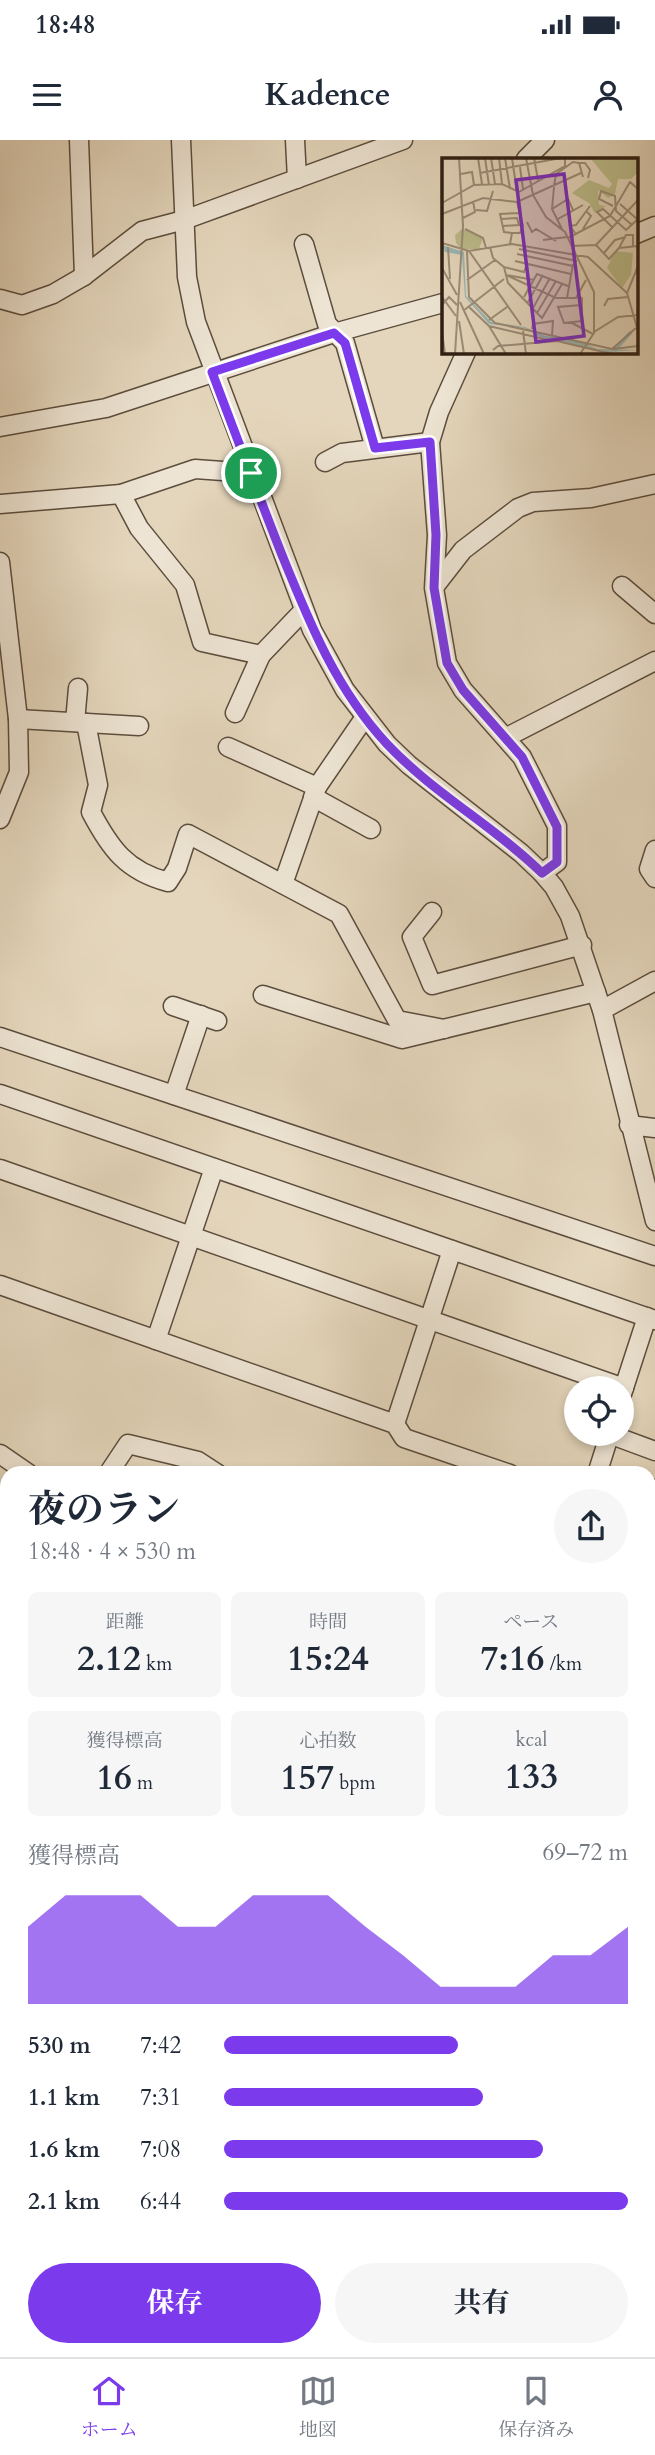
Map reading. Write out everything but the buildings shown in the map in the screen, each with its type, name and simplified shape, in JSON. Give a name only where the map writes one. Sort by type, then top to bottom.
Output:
[{"type":"street","points":[[79,140],[84,276]]},
{"type":"street","points":[[181,140],[190,296],[212,372],[304,610],[328,663],[365,717],[409,765],[521,853],[542,873],[559,897],[582,945],[602,1010],[655,1221]]},
{"type":"street","points":[[295,140],[297,179]]},
{"type":"street","points":[[0,299],[22,306],[53,294],[84,276],[142,231],[184,220],[402,140]]},
{"type":"street","points":[[527,158],[545,140]]},
{"type":"street","points":[[638,233],[655,226]]},
{"type":"street","points":[[304,244],[327,324],[345,343],[375,448]]},
{"type":"street","points":[[0,427],[106,408],[334,333],[442,303]]},
{"type":"street","points":[[465,354],[439,412],[430,442],[436,535],[434,588],[447,663],[463,690],[522,757],[557,827],[557,862],[542,873]]},
{"type":"street","points":[[326,462],[342,453],[430,442]]},
{"type":"street","points":[[0,504],[121,494],[195,469],[251,473]]},
{"type":"street","points":[[434,588],[444,570],[463,550],[518,508],[533,502],[591,498],[655,484]]},
{"type":"street","points":[[121,494],[139,528],[185,585],[202,642],[261,655]]},
{"type":"street","points":[[0,562],[18,719],[19,772],[0,819]]},
{"type":"street","points":[[622,586],[655,614]]},
{"type":"street","points":[[235,713],[261,655],[304,610]]},
{"type":"street","points":[[507,737],[655,661]]},
{"type":"street","points":[[78,688],[80,723],[98,785],[91,812],[109,843],[136,871],[168,882],[177,868],[188,834],[339,914],[397,1020],[444,1029]]},
{"type":"street","points":[[282,884],[315,792],[365,717]]},
{"type":"street","points":[[18,719],[139,726]]},
{"type":"street","points":[[228,747],[315,792],[371,829]]},
{"type":"street","points":[[655,850],[652,851],[649,869],[655,878]]},
{"type":"street","points":[[432,912],[412,937],[432,985],[582,945]]},
{"type":"street","points":[[602,1010],[655,981]]},
{"type":"street","points":[[263,995],[402,1039],[596,992]]},
{"type":"street","points":[[173,1006],[209,1018],[174,1095]]},
{"type":"street","points":[[0,1037],[655,1256]]},
{"type":"street","points":[[0,1094],[651,1318],[629,1376]]},
{"type":"street","points":[[629,1125],[655,1128]]},
{"type":"street","points":[[156,1340],[214,1168]]},
{"type":"street","points":[[0,1169],[430,1320],[580,1376]]},
{"type":"street","points":[[395,1424],[452,1250]]},
{"type":"street","points":[[1,1290],[156,1340],[395,1424],[404,1438],[476,1466]]},
{"type":"street","points":[[634,1443],[655,1451]]},
{"type":"street","points":[[113,1466],[128,1444],[198,1461],[205,1466]]},
{"type":"street","points":[[600,1466],[606,1446]]},
{"type":"street","points":[[0,1454],[17,1466]]},
{"type":"route","points":[[334,333],[345,343],[375,448],[430,442],[436,535],[434,588],[447,663],[463,690],[522,757],[557,827],[557,862],[542,873],[484,822],[409,765],[387,744],[358,709],[328,663],[312,630],[251,473],[212,372],[334,333]]}]
